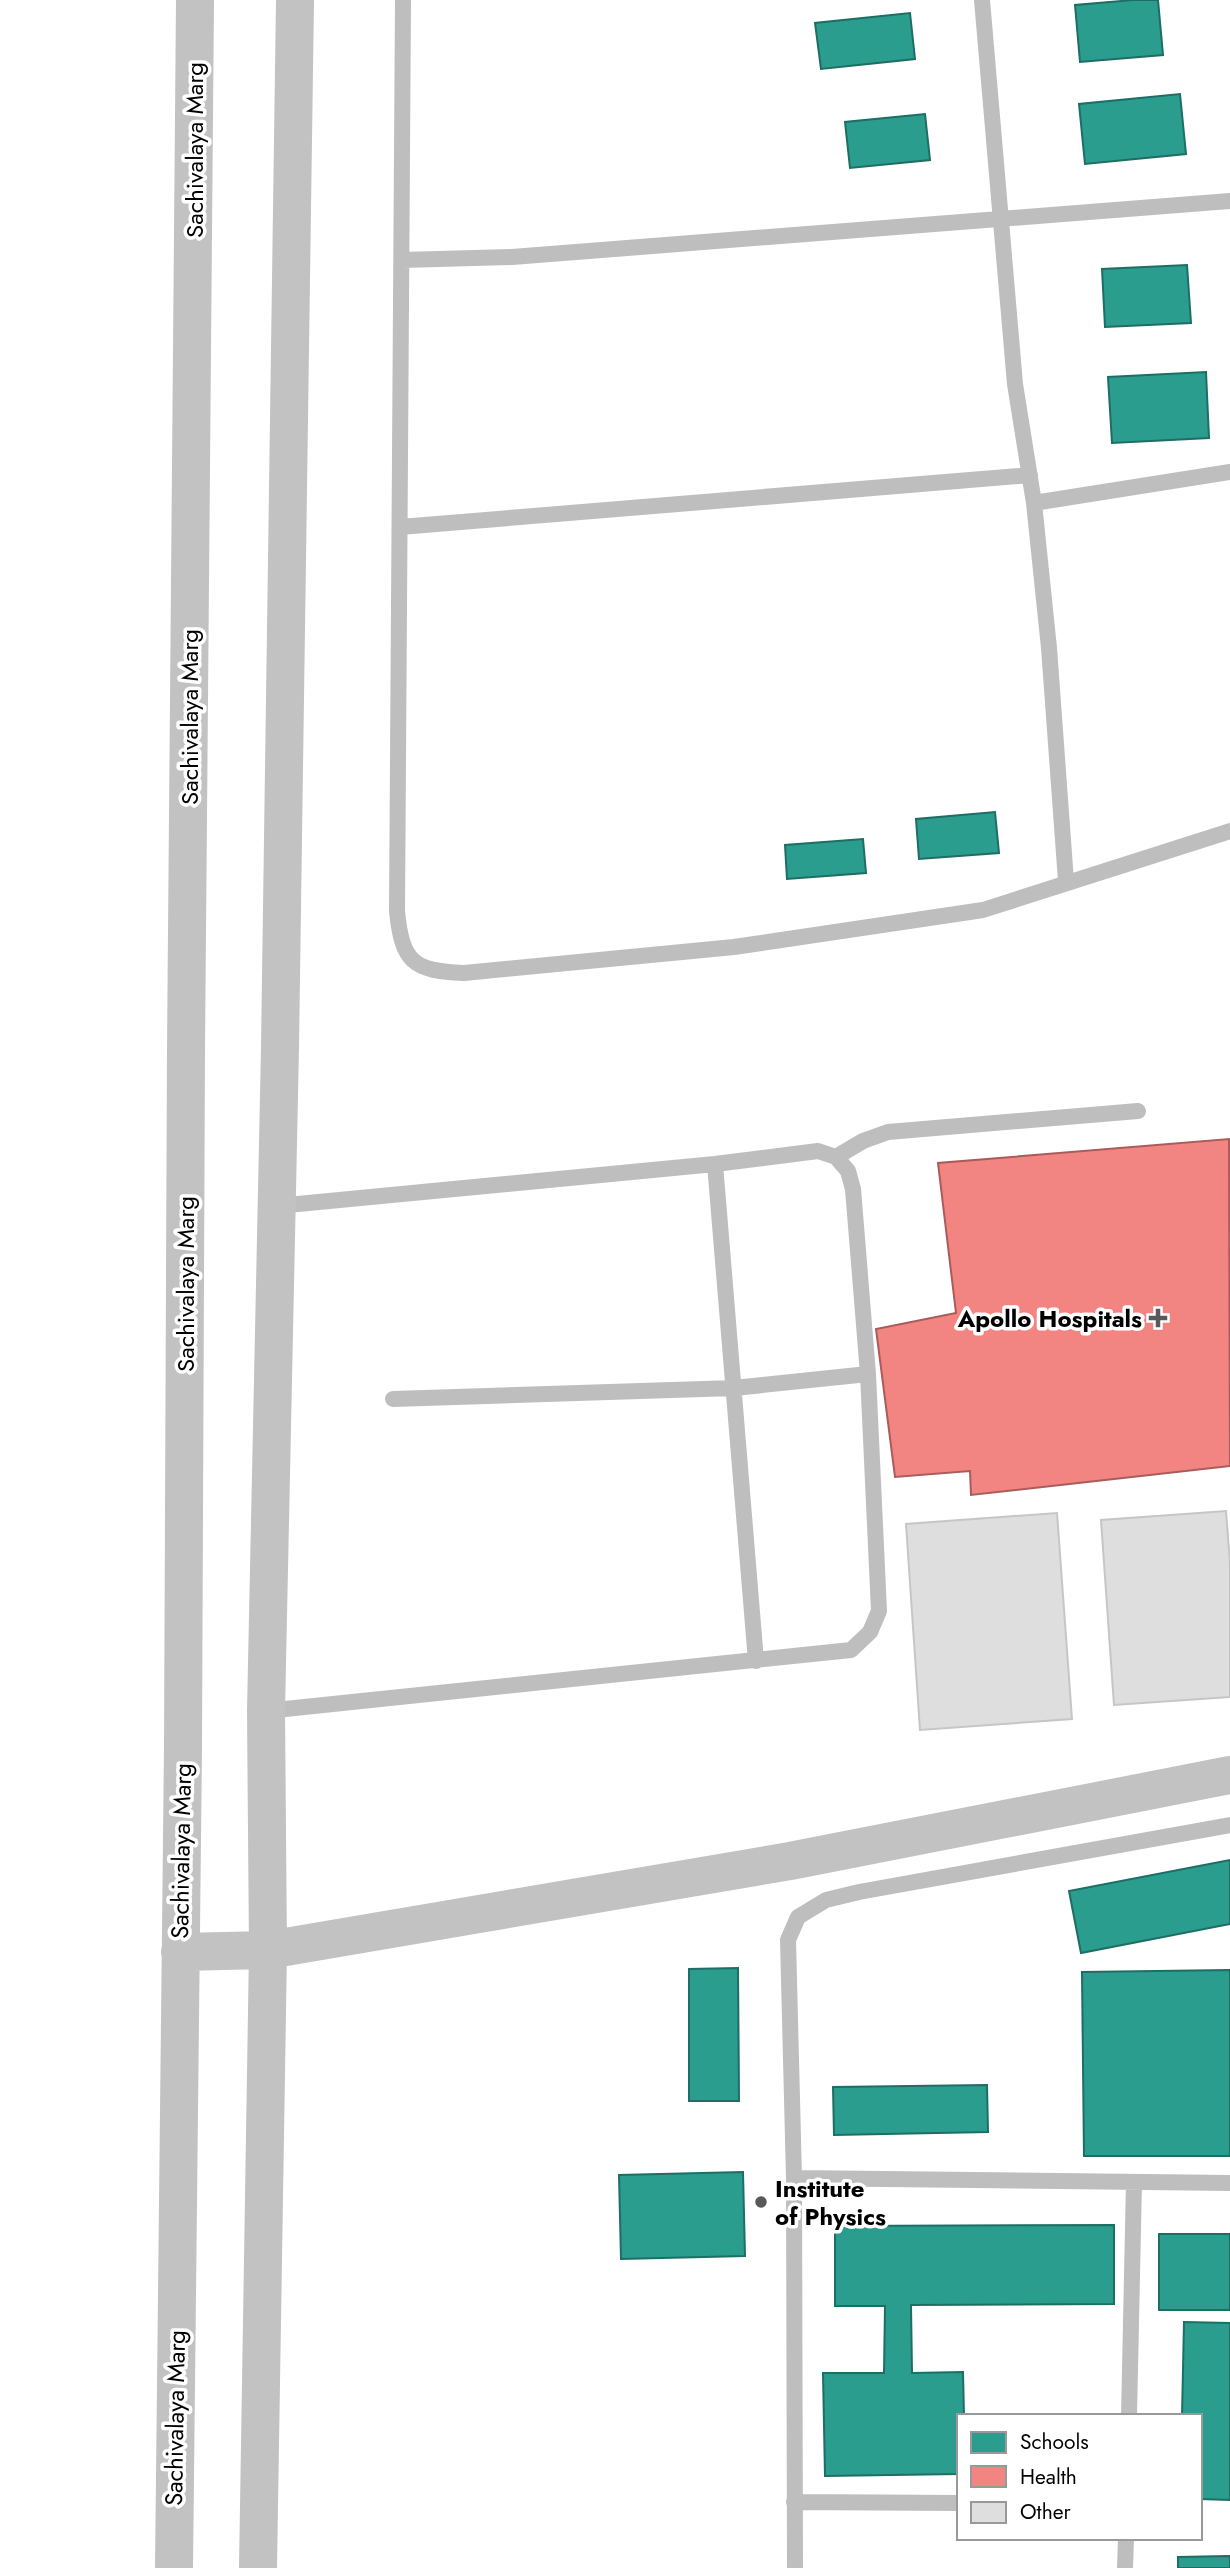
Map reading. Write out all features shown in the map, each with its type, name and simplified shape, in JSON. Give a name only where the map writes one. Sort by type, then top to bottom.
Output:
[{"type":"main road","name":"Sachivalaya Marg","points":[[174,2568],[195,0]]},
{"type":"main road","points":[[258,2568],[268,1950],[266,1710],[281,1020],[295,0]]},
{"type":"main road","points":[[180,1952],[268,1950],[790,1861],[1230,1775]]},
{"type":"lane","points":[[403,0],[397,911],[405,953],[418,964],[439,972],[464,973],[734,947],[983,910],[1066,881],[1230,831]]},
{"type":"lane","points":[[982,0],[1015,384],[1034,503],[1049,648],[1066,881]]},
{"type":"lane","points":[[402,260],[512,257],[1230,201]]},
{"type":"lane","points":[[1034,503],[1230,472]]},
{"type":"lane","points":[[400,527],[1030,475]]},
{"type":"lane","points":[[836,1157],[863,1141],[888,1132],[1138,1111]]},
{"type":"lane","points":[[266,1710],[851,1650],[870,1632],[879,1611],[868,1374],[853,1188],[848,1171],[836,1157],[818,1151],[715,1164],[275,1206]]},
{"type":"lane","points":[[715,1164],[756,1661]]},
{"type":"lane","points":[[393,1399],[734,1388],[868,1374]]},
{"type":"lane","points":[[795,2568],[794,2178],[788,1940],[798,1917],[826,1900],[859,1892],[1230,1825]]},
{"type":"lane","points":[[794,2178],[1230,2183]]},
{"type":"lane","points":[[1129,2414],[1133,2182]]},
{"type":"lane","points":[[794,2502],[957,2503]]},
{"type":"lane","points":[[1125,2568],[1126,2540]]},
{"type":"building: Schools","points":[[1158,0],[1163,55],[1080,62],[1075,5]]},
{"type":"building: Schools","points":[[910,13],[915,59],[821,69],[815,23]]},
{"type":"building: Schools","points":[[1180,94],[1186,154],[1085,164],[1079,104]]},
{"type":"building: Schools","points":[[925,114],[930,160],[850,168],[845,122]]},
{"type":"building: Schools","points":[[1187,265],[1191,323],[1105,327],[1102,269]]},
{"type":"building: Schools","points":[[1206,372],[1209,438],[1112,443],[1108,377]]},
{"type":"building: Schools","points":[[995,812],[999,853],[919,859],[916,819]]},
{"type":"building: Schools","points":[[863,839],[866,873],[787,879],[785,845]]},
{"type":"building: Schools","points":[[1230,1860],[1230,1924],[1081,1953],[1069,1891]]},
{"type":"building: Schools","points":[[738,1968],[739,2101],[689,2101],[689,1969]]},
{"type":"building: Schools","points":[[1230,1970],[1230,2156],[1084,2156],[1082,1972]]},
{"type":"building: Schools","points":[[987,2085],[988,2132],[834,2135],[833,2087]]},
{"type":"building: Schools","points":[[743,2172],[745,2256],[621,2259],[619,2175]]},
{"type":"building: Schools","points":[[1114,2225],[1114,2304],[911,2305],[912,2373],[963,2372],[964,2414],[957,2414],[957,2474],[825,2476],[823,2373],[884,2373],[885,2306],[835,2306],[835,2226]]},
{"type":"building: Schools","points":[[1159,2234],[1230,2234],[1230,2310],[1159,2310]]},
{"type":"building: Schools","points":[[1184,2322],[1230,2323],[1230,2500],[1202,2499],[1202,2414],[1182,2414]]},
{"type":"building: Schools","points":[[1230,2556],[1230,2568],[1178,2568],[1178,2557]]},
{"type":"building: Health","points":[[1229,1139],[1230,1466],[971,1495],[970,1471],[895,1477],[876,1329],[956,1313],[938,1163]]},
{"type":"building: Other","points":[[1226,1511],[1230,1563],[1230,1697],[1114,1705],[1101,1520]]},
{"type":"building: Other","points":[[1057,1513],[1072,1719],[920,1730],[906,1524]]},
{"type":"place","name":"Apollo Hospitals","points":[[1158,1318]]},
{"type":"place","name":"Institute of Physics","points":[[761,2202]]}]
